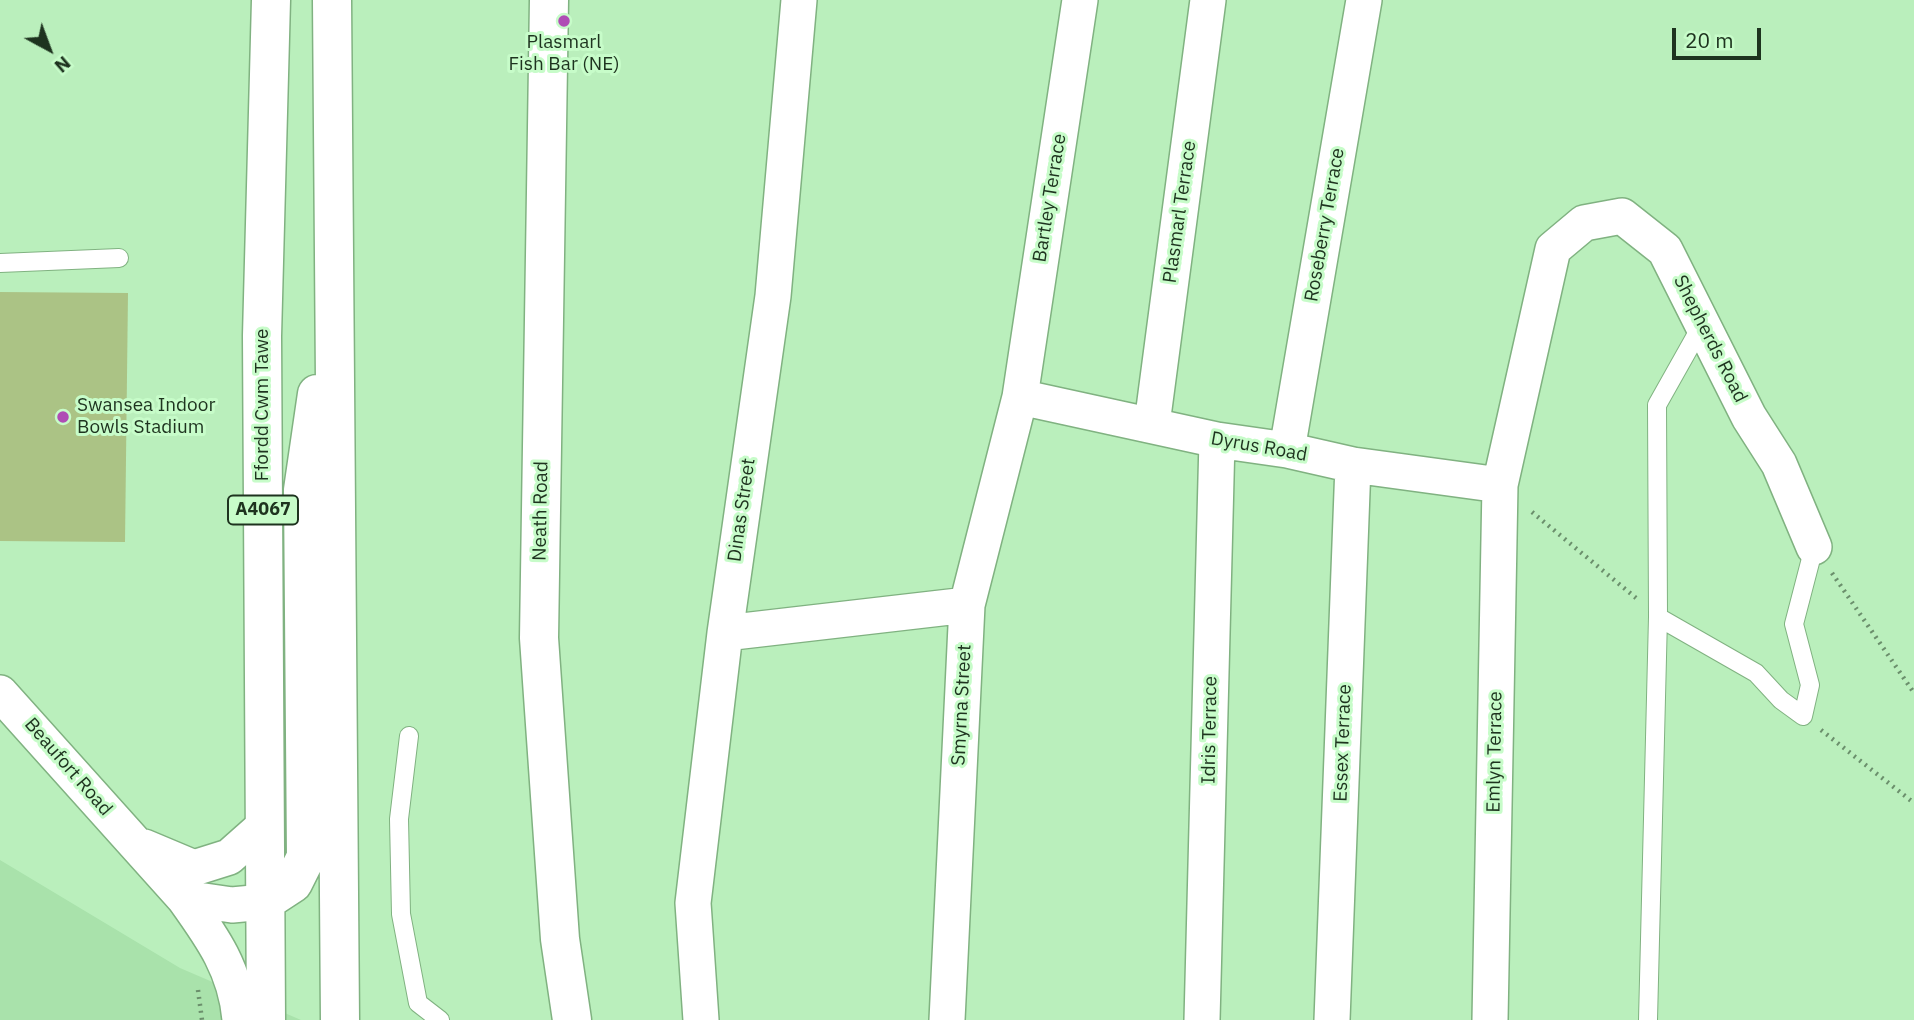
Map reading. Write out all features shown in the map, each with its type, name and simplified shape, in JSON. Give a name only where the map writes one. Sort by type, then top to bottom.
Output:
[{"type":"main road","name":"Ffordd Cwm Tawe","points":[[266,1020],[262,336],[271,0]]},
{"type":"main road","points":[[332,0],[340,1020]]},
{"type":"main road","name":"Neath Road","points":[[549,0],[539,638],[560,939],[572,1020]]},
{"type":"main road","points":[[264,902],[293,883],[306,857],[303,490],[336,264]]},
{"type":"street","name":"Dinas Street","points":[[701,1020],[693,903],[725,633],[773,296],[799,0]]},
{"type":"street","name":"Bartley Terrace","points":[[1020,397],[1080,0]]},
{"type":"street","name":"Plasmarl Terrace","points":[[1152,424],[1208,0]]},
{"type":"street","name":"Roseberry Terrace","points":[[1287,450],[1364,0]]},
{"type":"street","name":"Shepherds Road","points":[[1553,250],[1584,223],[1622,216],[1665,250],[1749,416],[1779,464],[1814,547]]},
{"type":"street","name":"Emlyn Terrace","points":[[1490,1020],[1500,485],[1553,250]]},
{"type":"street","name":"Dyrus Road","points":[[1020,397],[1217,440],[1287,450],[1353,465],[1500,485]]},
{"type":"street","name":"Smyrna Street","points":[[947,1020],[967,605],[1020,397]]},
{"type":"street","name":"Idris Terrace","points":[[1202,1020],[1217,440]]},
{"type":"street","name":"Essex Terrace","points":[[1332,1020],[1353,465]]},
{"type":"street","points":[[725,633],[967,605]]},
{"type":"street","name":"Beaufort Road","points":[[0,693],[184,898],[219,945],[239,1006],[240,1020]]},
{"type":"street","name":"Beaufort Road","points":[[134,843],[194,868],[229,857],[264,826]]},
{"type":"street","points":[[184,898],[232,905],[264,902]]},
{"type":"lane","points":[[0,264],[120,258]]},
{"type":"lane","points":[[1648,1020],[1658,617],[1657,405],[1702,325]]},
{"type":"lane","points":[[1658,617],[1756,673],[1781,700],[1803,716],[1810,685],[1794,624],[1814,547]]},
{"type":"lane","points":[[409,736],[399,819],[401,914],[418,1003],[440,1020]]},
{"type":"path","points":[[1500,485],[1658,617]]},
{"type":"path","points":[[1814,547],[1914,693]]},
{"type":"path","points":[[1803,716],[1914,803]]},
{"type":"shaded area","points":[[0,860],[180,968],[301,1020],[0,1020]]},
{"type":"building","name":"Swansea Indoor Bowls Stadium","points":[[0,292],[128,293],[125,542],[0,541]]},
{"type":"place","name":"Plasmarl Fish Bar (NE)","points":[[564,21]]},
{"type":"place","name":"Swansea Indoor Bowls Stadium","points":[[63,417]]}]
